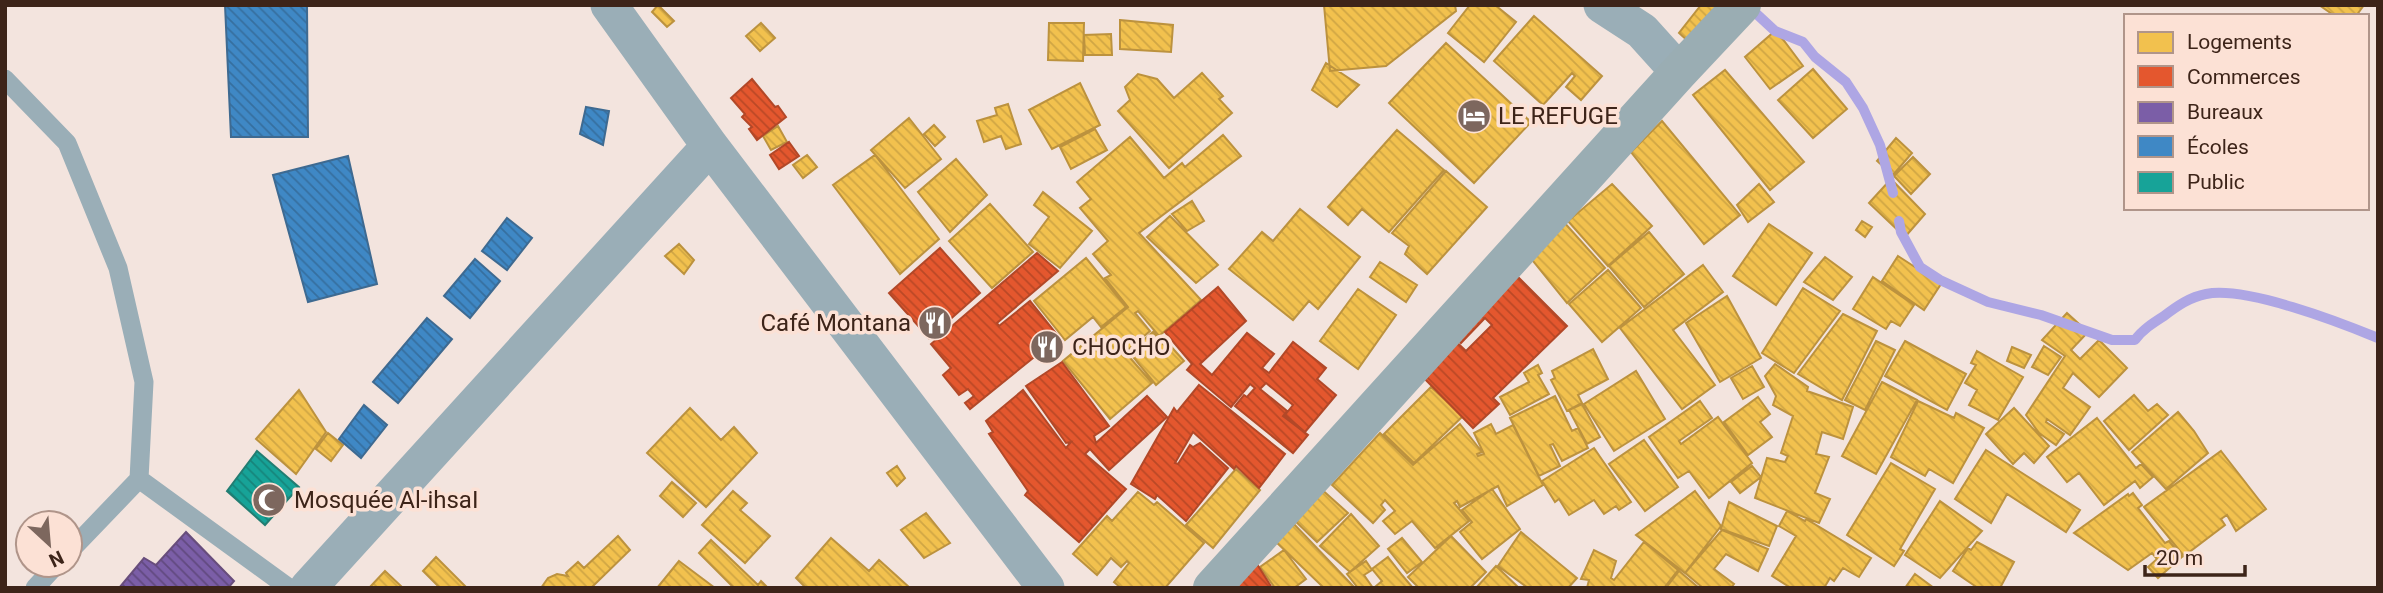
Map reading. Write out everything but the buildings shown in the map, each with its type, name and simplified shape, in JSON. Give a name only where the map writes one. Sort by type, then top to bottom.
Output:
[{"type":"street","points":[[609,5],[710,146],[1046,588]]},
{"type":"street","points":[[1602,5],[1642,31],[1679,72]]},
{"type":"street","points":[[1212,588],[1679,72],[1735,14]]},
{"type":"street","points":[[308,588],[710,146]]},
{"type":"lane","points":[[5,79],[67,143],[118,268],[144,382],[139,479],[84,536]]},
{"type":"lane","points":[[139,479],[289,588]]},
{"type":"waterway","points":[[1748,6],[1775,31],[1803,42],[1815,57],[1846,82],[1863,108],[1880,145],[1893,193]]},
{"type":"waterway","points":[[1899,221],[1901,232],[1920,267],[1940,280],[1988,302],[2041,315],[2112,340],[2135,340],[2148,327],[2184,302],[2200,295],[2223,293],[2268,300],[2378,338]]},
{"type":"place","name":"LE REFUGE","points":[[1474,116]]},
{"type":"place","name":"Café Montana","points":[[935,323]]},
{"type":"place","name":"CHOCHO","points":[[1047,347]]},
{"type":"place","name":"Mosquée Al-ihsaI","points":[[269,500]]}]
